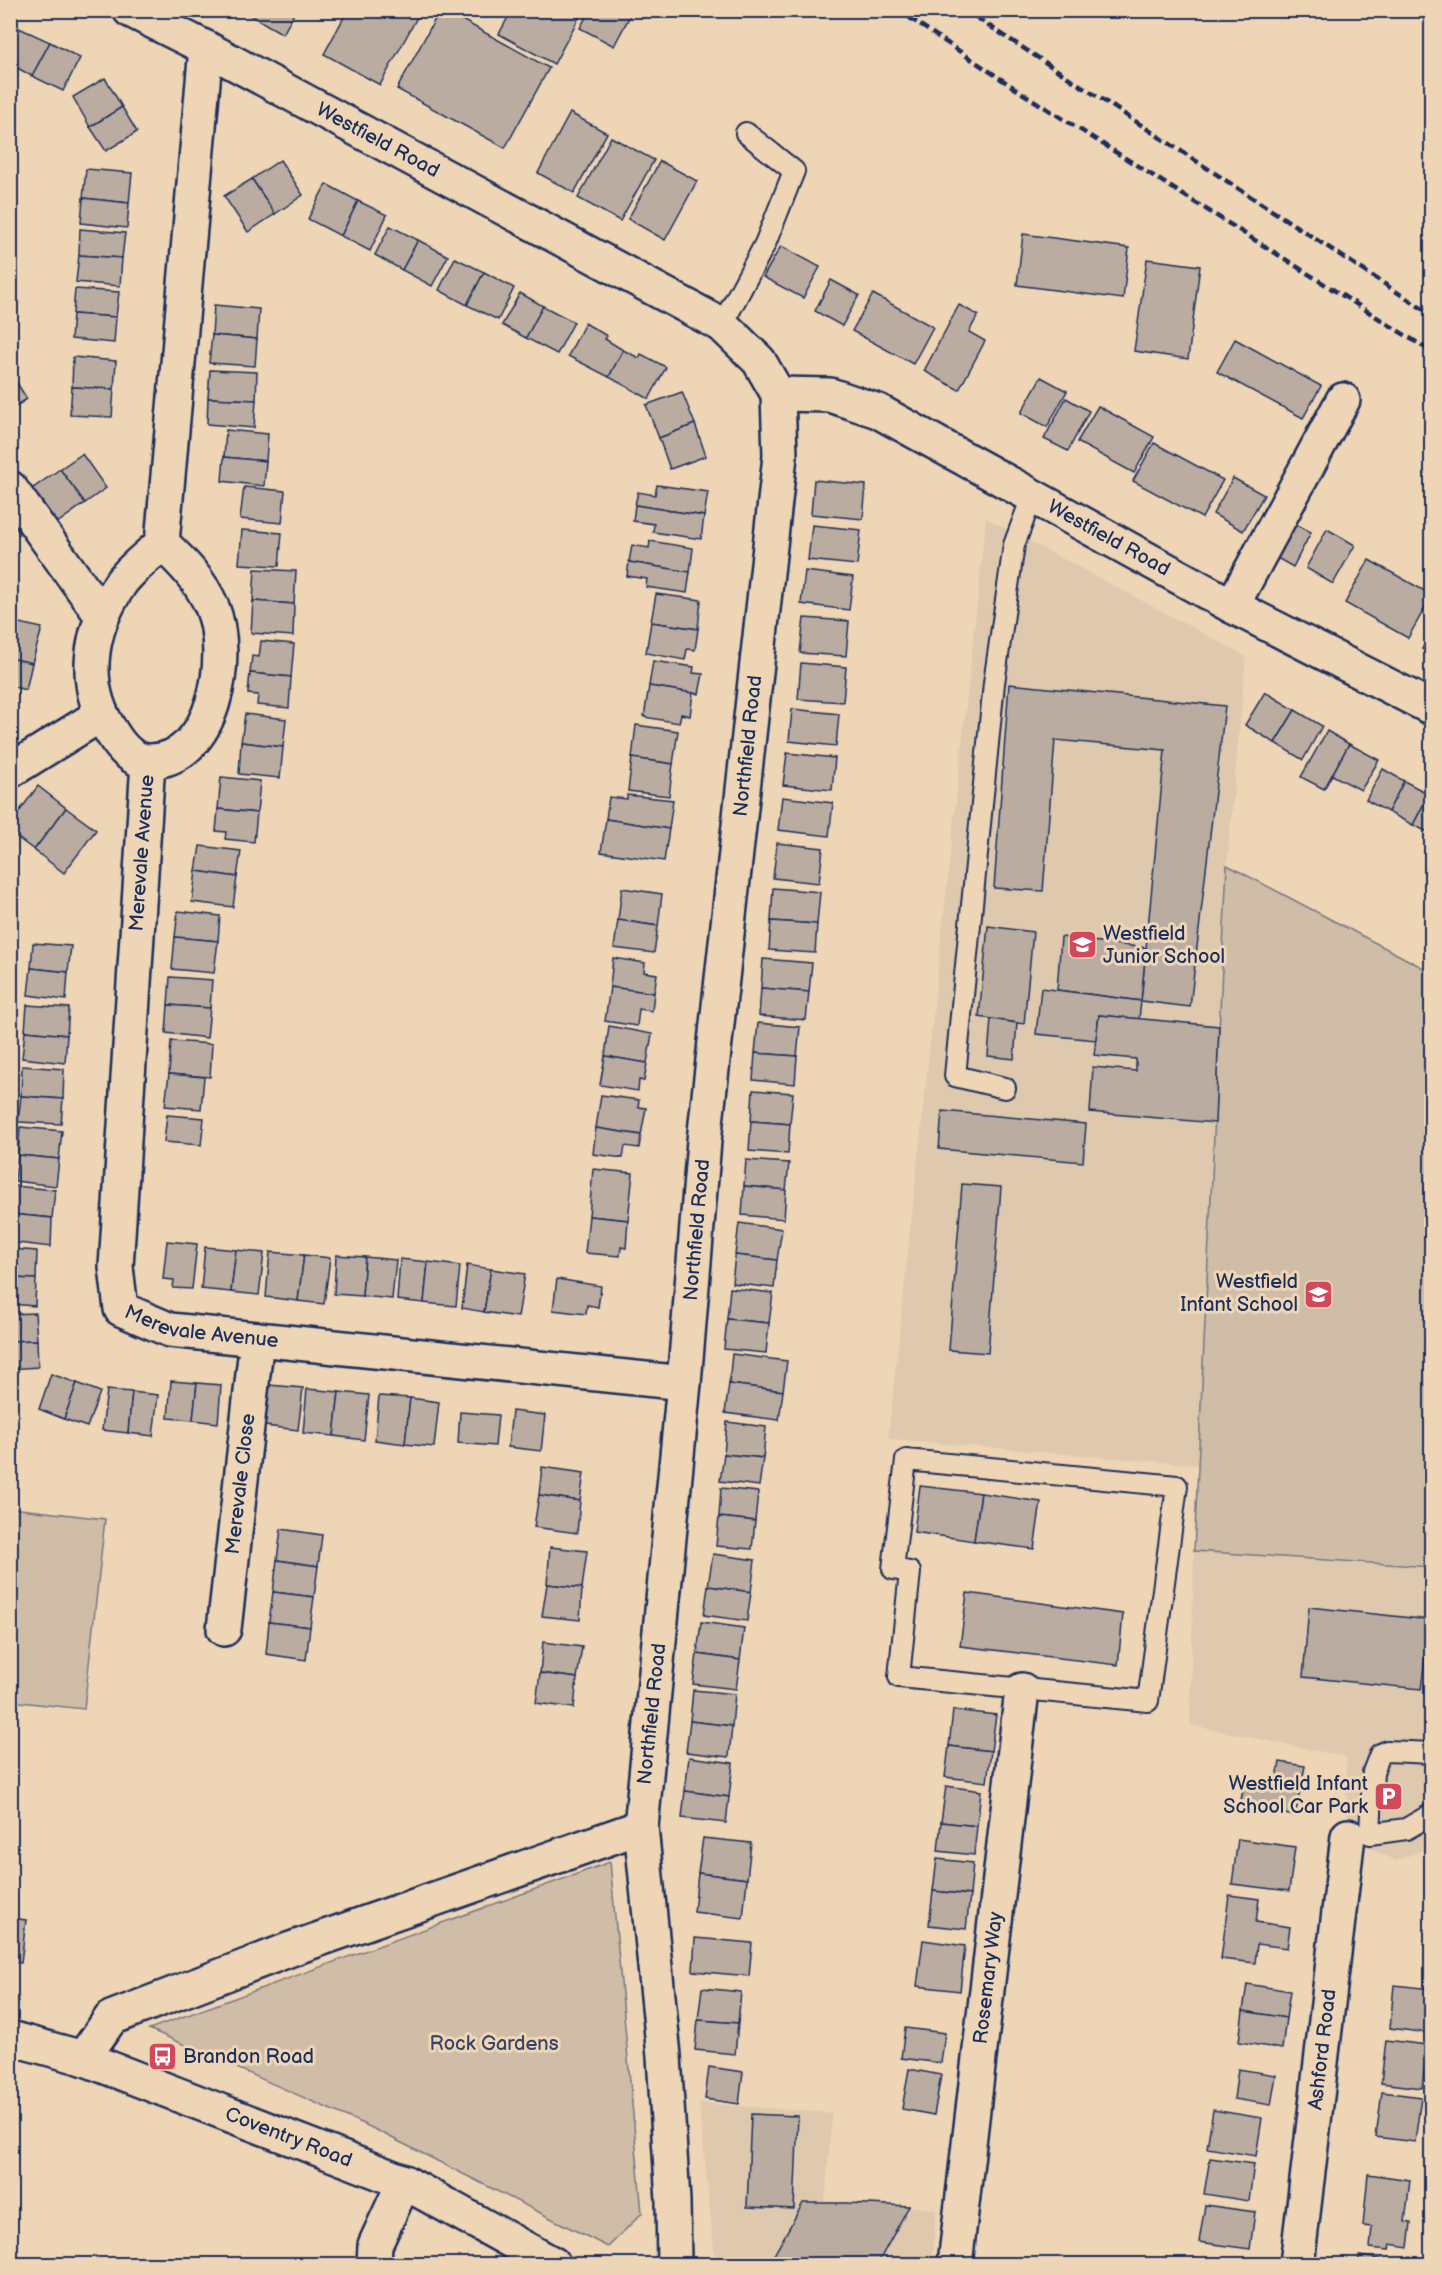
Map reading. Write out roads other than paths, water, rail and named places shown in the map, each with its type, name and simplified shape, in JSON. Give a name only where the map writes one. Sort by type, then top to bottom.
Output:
[{"type":"street","name":"Westfield Road","points":[[130,10],[206,48],[626,273]]},
{"type":"street","points":[[162,543],[191,572],[212,608],[221,654],[216,693],[203,728],[178,755],[148,762],[124,752],[100,715],[92,685],[92,651],[102,616],[121,583],[162,543],[206,48]]},
{"type":"street","name":"Northfield Road","points":[[626,273],[722,325],[759,361],[778,394],[780,456],[704,1141],[684,1383],[641,1827],[664,2056],[673,2201],[674,2265]]},
{"type":"street","name":"Westfield Road","points":[[778,394],[830,395],[878,411],[1232,606],[1431,708]]},
{"type":"street","points":[[1232,606],[1343,400]]},
{"type":"street","points":[[10,488],[102,616]]},
{"type":"street","points":[[10,771],[100,715]]},
{"type":"street","name":"Merevale Avenue","points":[[148,762],[116,1267],[121,1309],[170,1330],[684,1383]]},
{"type":"street","name":"Merevale Close","points":[[224,1629],[257,1338]]},
{"type":"street","name":"Rosemary Way","points":[[955,2265],[1022,1690]]},
{"type":"street","points":[[83,2058],[111,2018],[291,1949],[641,1827]]},
{"type":"street","name":"Ashford Road","points":[[1297,2265],[1359,1835]]},
{"type":"street","name":"Coventry Road","points":[[10,2038],[83,2058],[404,2182],[553,2265]]},
{"type":"street","points":[[374,2265],[375,2245],[404,2182]]},
{"type":"lane","points":[[722,325],[765,244],[794,171],[746,134]]},
{"type":"lane","points":[[1005,1089],[955,1076],[994,683],[1014,545],[1032,497]]},
{"type":"lane","points":[[906,1460],[1177,1486],[1148,1701],[1022,1690],[898,1677],[910,1572],[893,1569],[906,1460]]},
{"type":"lane","points":[[1359,1835],[1372,1814],[1373,1772],[1380,1754],[1387,1751],[1431,1753]]},
{"type":"lane","points":[[1359,1835],[1406,1829],[1431,1814]]},
{"type":"railway","points":[[898,10],[1019,91],[1432,352]]},
{"type":"railway","points":[[965,10],[1432,315]]},
{"type":"place","name":"Westfield Junior School","points":[[1082,945]]},
{"type":"place","name":"Westfield Infant School","points":[[1319,1294]]},
{"type":"place","name":"Westfield Infant School Car Park","points":[[1389,1796]]},
{"type":"place","name":"Brandon Road","points":[[162,2057]]},
{"type":"park label","name":"Rock Gardens","points":[[494,2044]]}]
